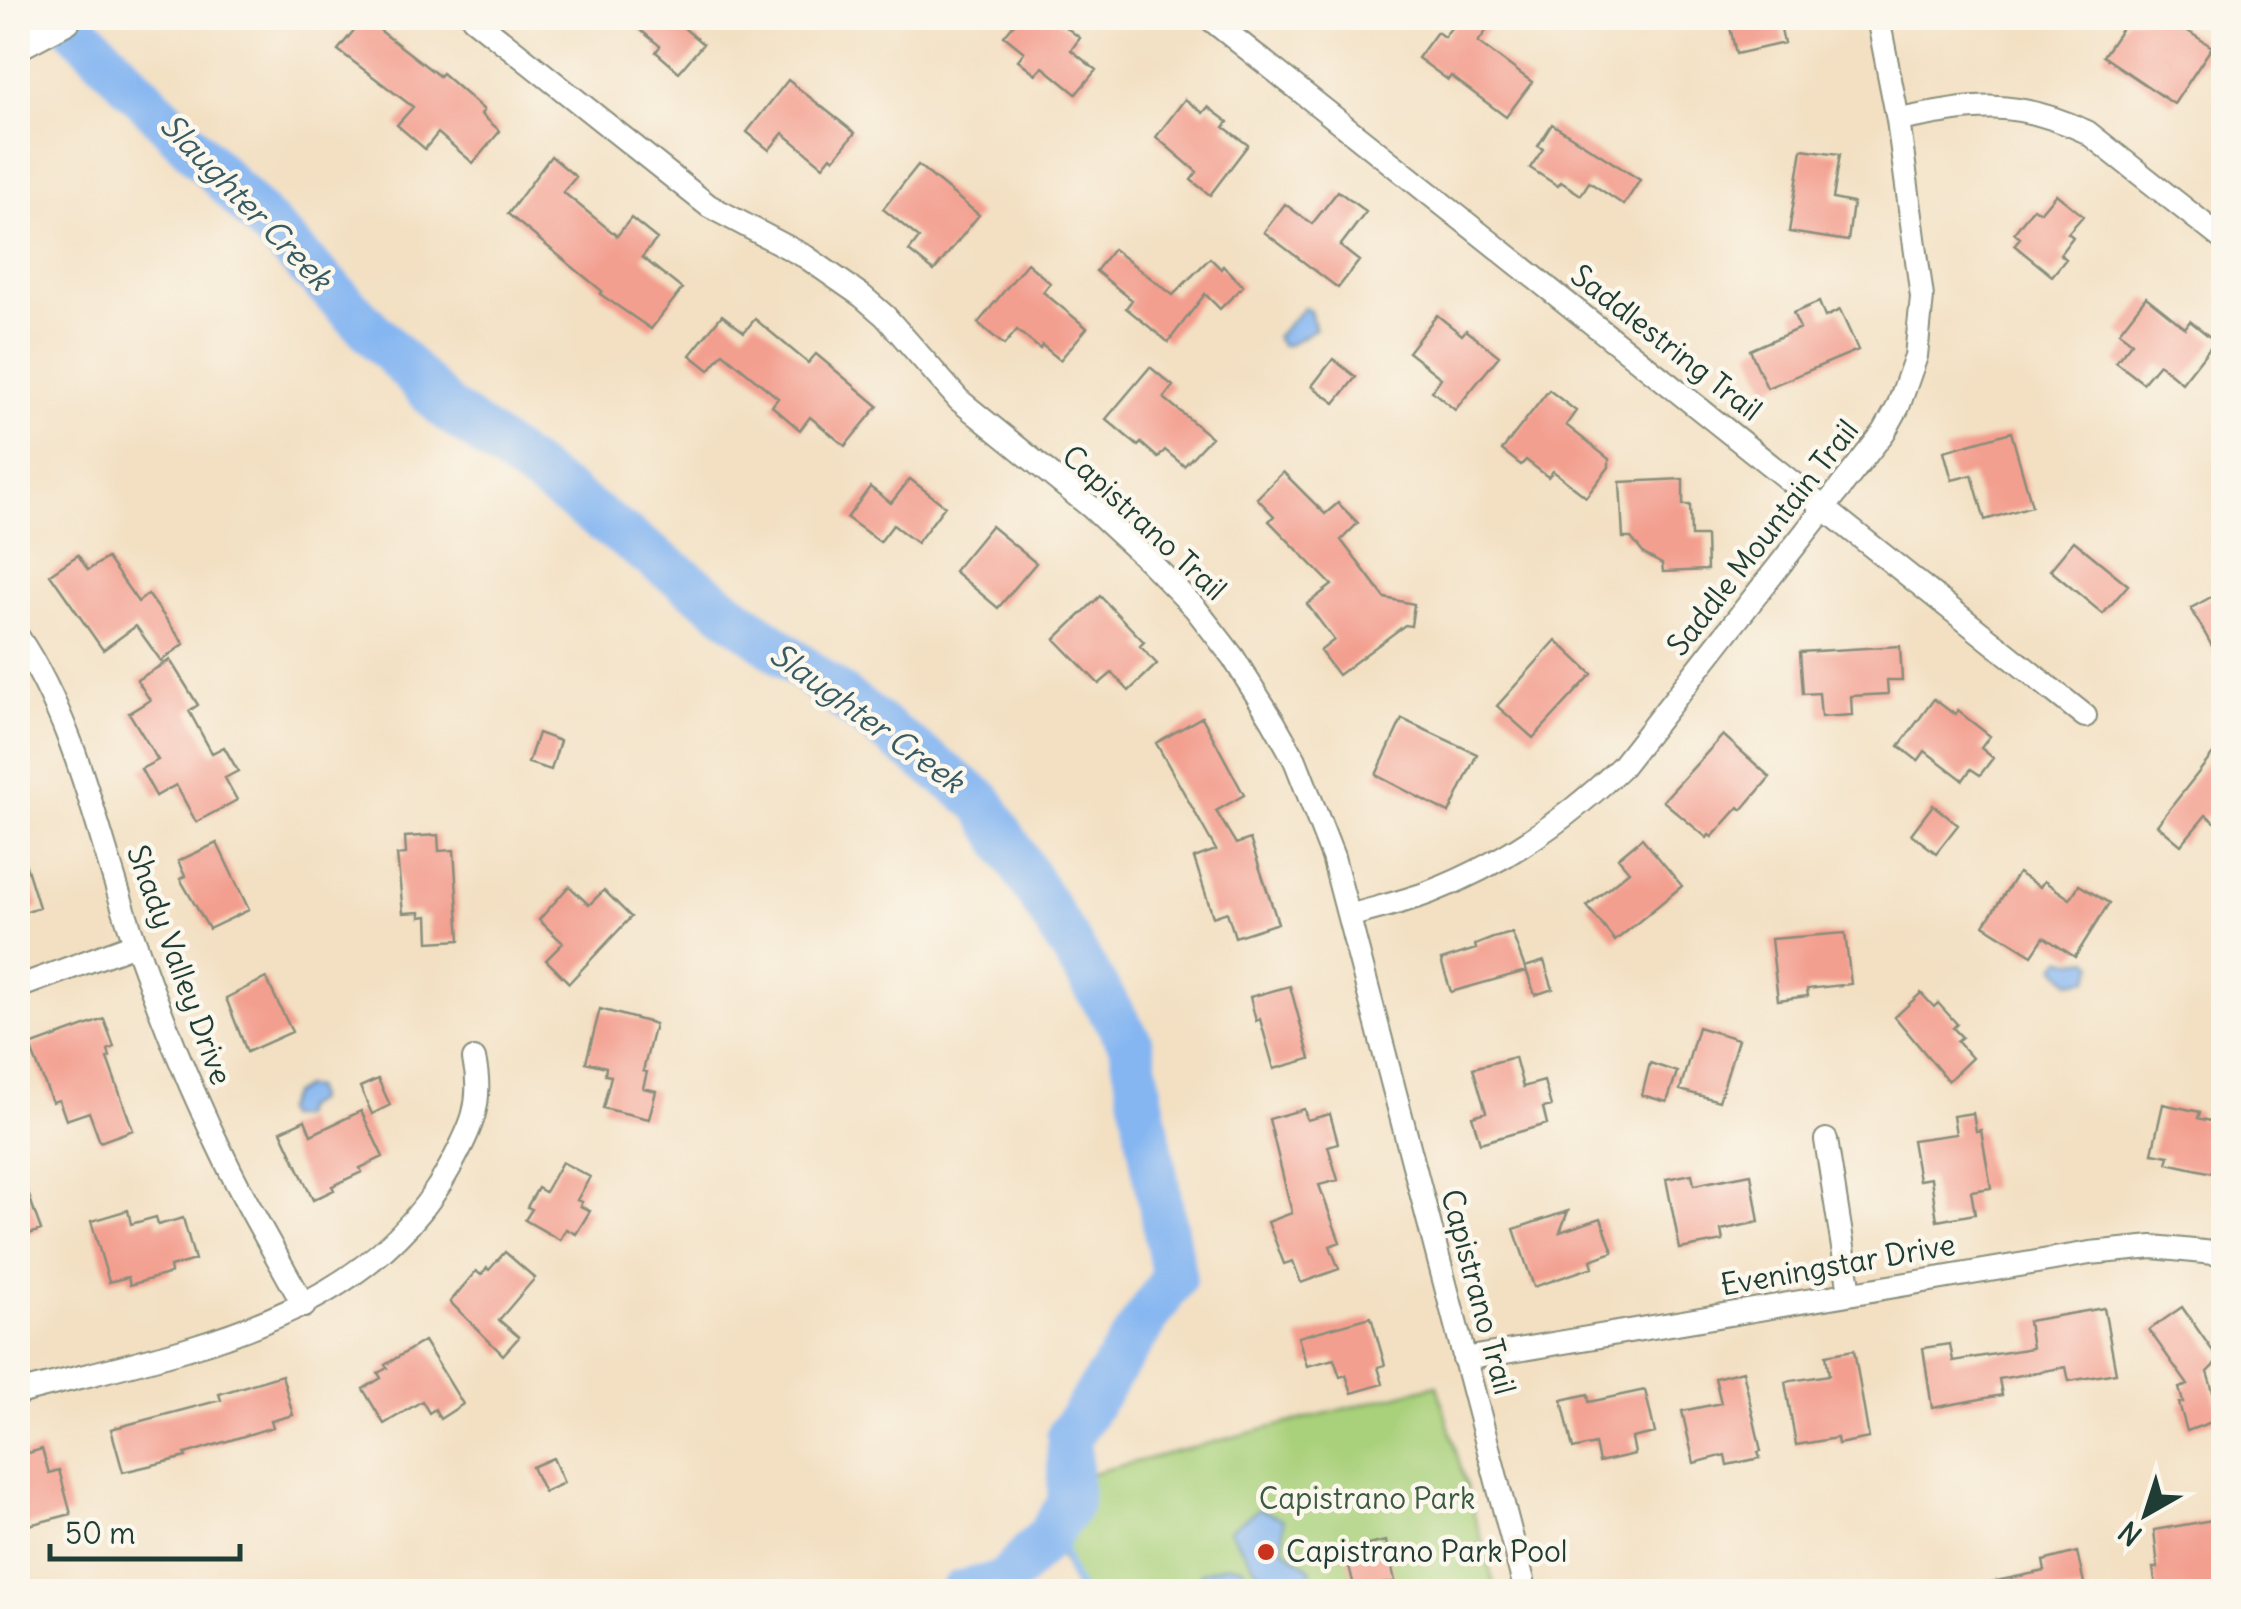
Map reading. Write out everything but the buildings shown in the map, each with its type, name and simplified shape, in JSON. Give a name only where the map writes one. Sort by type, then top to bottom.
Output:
[{"type":"main road","points":[[18,43],[66,18]]},
{"type":"street","name":"Capistrano Trail","points":[[473,18],[708,206],[806,257],[862,296],[885,316],[959,400],[1092,508],[1162,574],[1195,608],[1233,658],[1295,760],[1333,856],[1526,1592]]},
{"type":"street","name":"Saddlestring Trail","points":[[1209,18],[2085,716]]},
{"type":"street","name":"Saddle Mountain Trail","points":[[1349,916],[1430,892],[1510,853],[1546,831],[1595,792],[1622,766],[1884,432],[1898,407],[1916,356],[1922,297],[1898,120],[1878,18]]},
{"type":"street","points":[[1898,120],[1996,105],[2041,113],[2087,132],[2224,240]]},
{"type":"street","name":"Shady Valley Drive","points":[[18,637],[60,715],[135,944],[199,1105],[304,1306]]},
{"type":"street","points":[[18,987],[135,944]]},
{"type":"street","points":[[18,1393],[258,1326],[304,1306],[350,1278],[384,1249],[442,1181],[466,1137],[478,1104],[474,1059]]},
{"type":"street","points":[[1826,1140],[1850,1292]]},
{"type":"street","name":"Eveningstar Drive","points":[[1464,1359],[2106,1252],[2153,1247],[2224,1254]]},
{"type":"green space","name":"Capistrano Park","points":[[1437,1385],[1496,1591],[1076,1591],[1052,1537],[1084,1475]]},
{"type":"water","points":[[1304,308],[1310,311],[1315,329],[1289,345],[1281,345],[1276,337]]},
{"type":"water","points":[[2062,958],[2090,959],[2095,965],[2089,979],[2070,982],[2056,966]]},
{"type":"water","points":[[304,1087],[314,1088],[316,1100],[302,1109],[300,1117],[286,1117],[283,1111],[291,1095]]},
{"type":"water","name":"Capistrano Park Pool","points":[[1259,1509],[1283,1519],[1283,1548],[1311,1570],[1310,1590],[1208,1591],[1200,1573],[1228,1565],[1243,1567],[1248,1581],[1256,1585],[1262,1577],[1229,1530]]},
{"type":"waterway","name":"Slaughter Creek","points":[[66,18],[446,408],[703,593],[982,802],[1131,1044],[1174,1277],[1069,1436],[1070,1504],[1048,1536],[1003,1583],[962,1592]]},
{"type":"waterway","points":[[1060,1519],[1065,1557],[1081,1592]]},
{"type":"place","name":"Capistrano Park Pool","points":[[1266,1552]]}]
